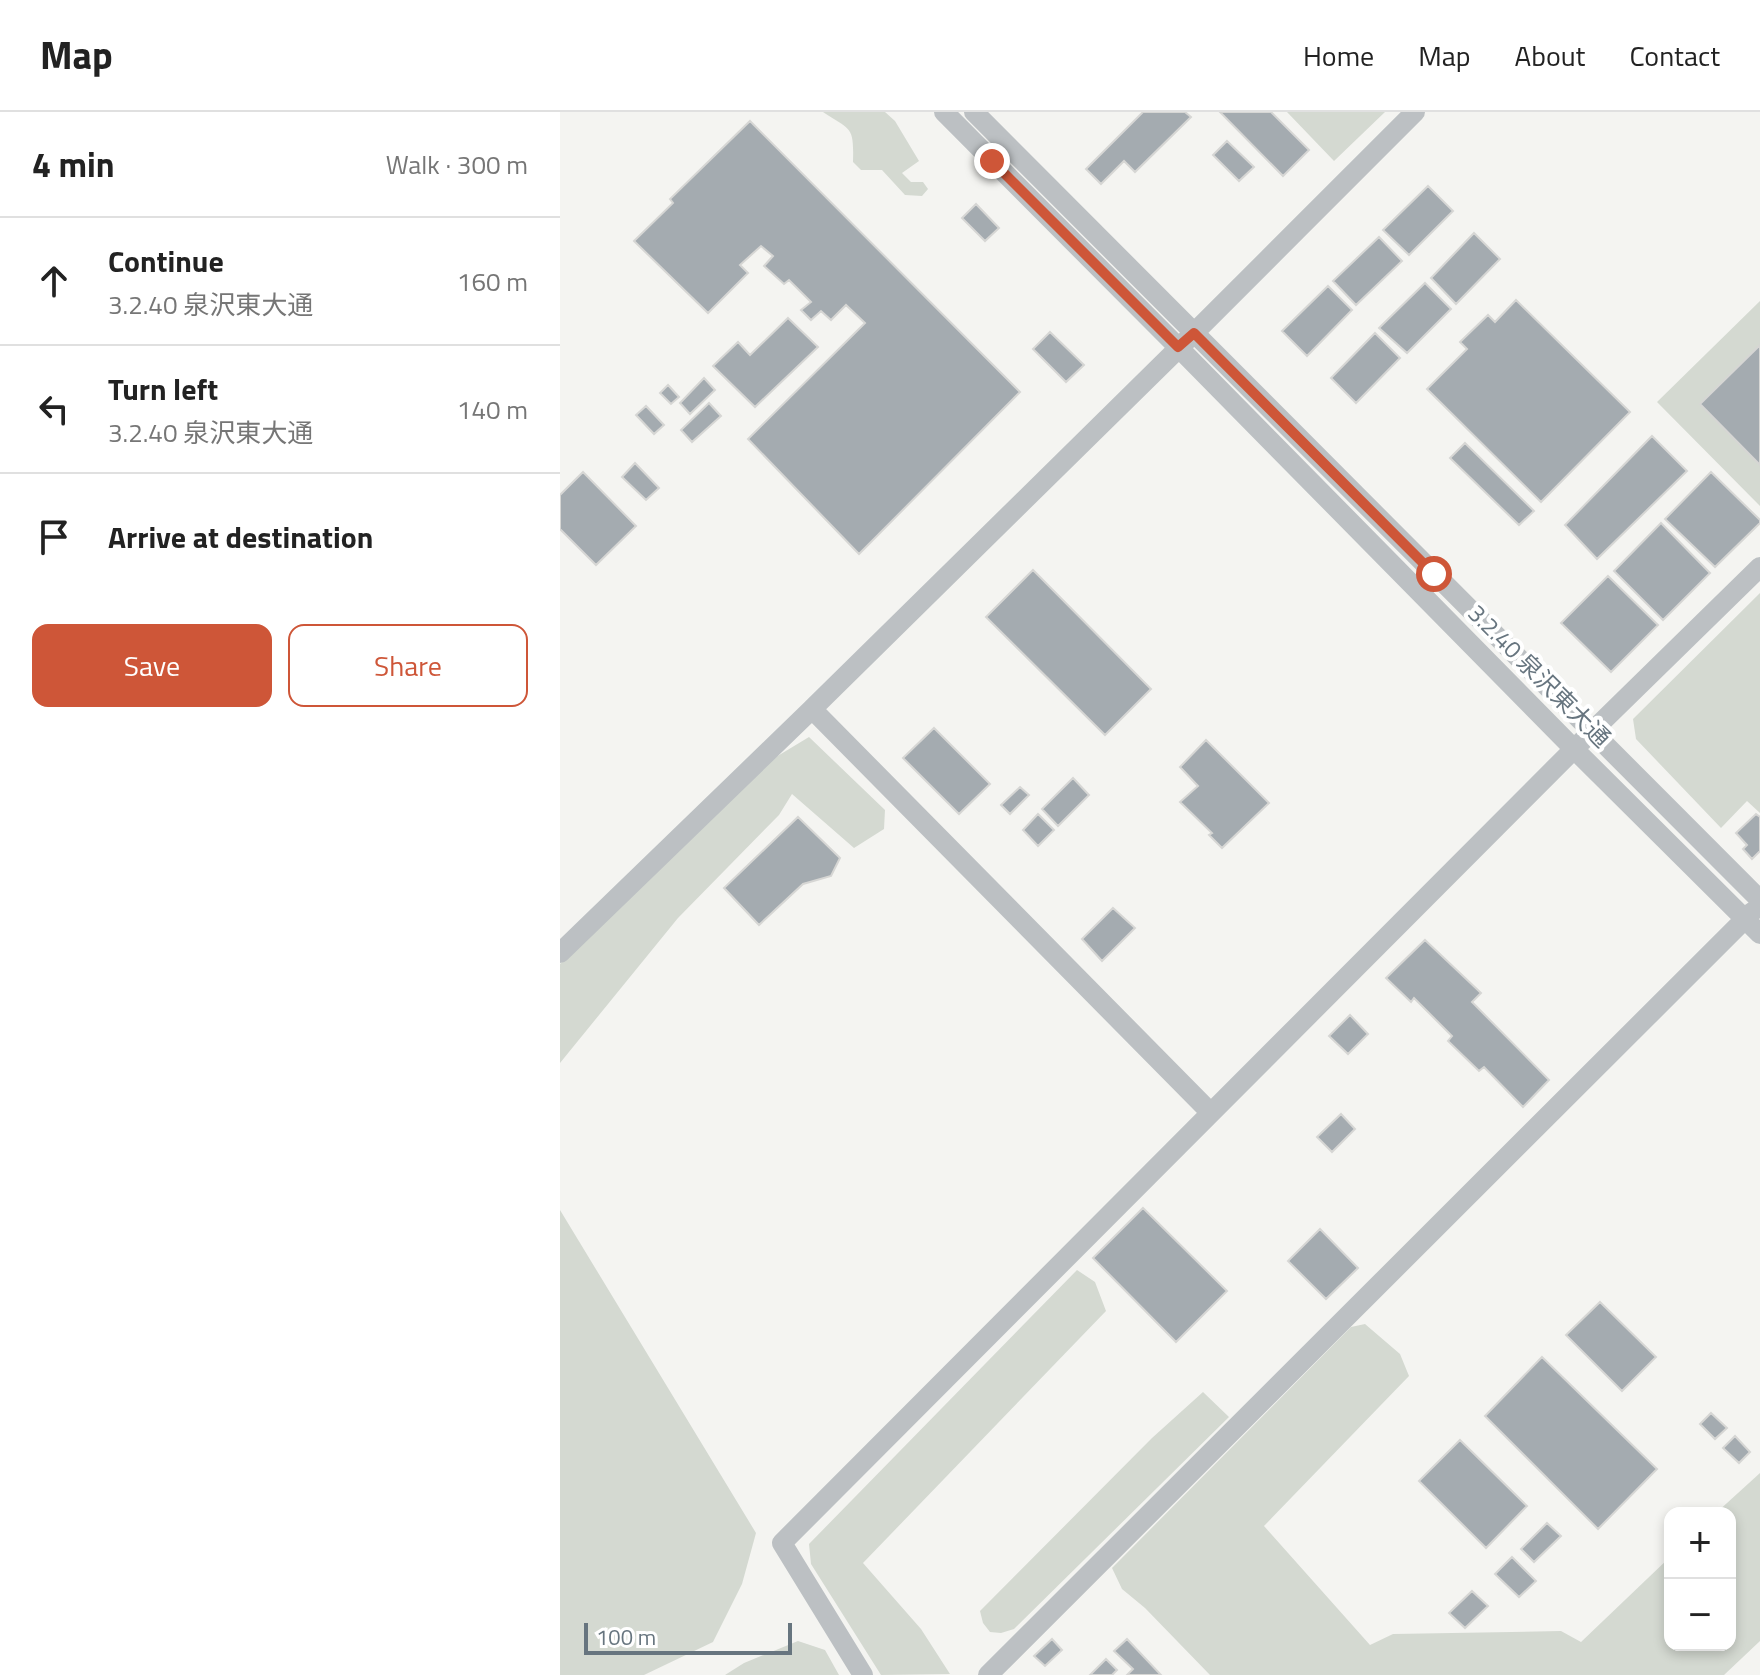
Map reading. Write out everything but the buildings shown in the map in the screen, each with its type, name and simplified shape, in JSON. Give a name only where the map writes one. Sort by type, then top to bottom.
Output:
[{"type":"street","name":"3.2.40 泉沢東大通","points":[[944,112],[1760,934]]},
{"type":"street","name":"3.2.40 泉沢東大通","points":[[974,112],[1760,902]]},
{"type":"street","points":[[560,953],[812,709],[1415,112]]},
{"type":"street","points":[[863,1675],[782,1543],[1574,749],[1760,567]]},
{"type":"street","points":[[812,709],[1211,1113]]},
{"type":"street","points":[[988,1675],[1760,902]]},
{"type":"shaded area","points":[[823,112],[885,112],[895,121],[919,161],[902,173],[911,182],[923,182],[928,189],[922,196],[905,195],[882,170],[861,170],[853,162],[853,141],[849,130]]},
{"type":"shaded area","points":[[1287,112],[1385,112],[1334,161]]},
{"type":"shaded area","points":[[1760,301],[1760,506],[1657,402]]},
{"type":"shaded area","points":[[1760,593],[1760,813],[1747,801],[1721,828],[1636,739],[1633,719]]},
{"type":"shaded area","points":[[809,737],[885,810],[884,829],[854,848],[792,794],[779,815],[678,918],[560,1063],[560,964],[766,763]]},
{"type":"shaded area","points":[[560,1210],[756,1533],[742,1584],[713,1642],[644,1675],[560,1675]]},
{"type":"shaded area","points":[[1077,1270],[1095,1282],[1106,1311],[863,1563],[921,1629],[950,1674],[881,1675],[811,1564],[809,1544]]},
{"type":"shaded area","points":[[1365,1324],[1400,1354],[1409,1376],[1264,1526],[1370,1645],[1393,1634],[1561,1631],[1581,1642],[1664,1563],[1664,1651],[1736,1651],[1736,1507],[1723,1507],[1760,1473],[1760,1641],[1724,1675],[1210,1675],[1145,1608],[1122,1589],[1112,1568],[1351,1327]]},
{"type":"shaded area","points":[[1203,1392],[1229,1417],[1014,1629],[990,1632],[983,1623],[980,1611],[1152,1438]]},
{"type":"shaded area","points":[[798,1641],[825,1650],[839,1675],[725,1675],[744,1663]]},
{"type":"route","points":[[992,161],[1178,347],[1194,333],[1434,574]]}]
